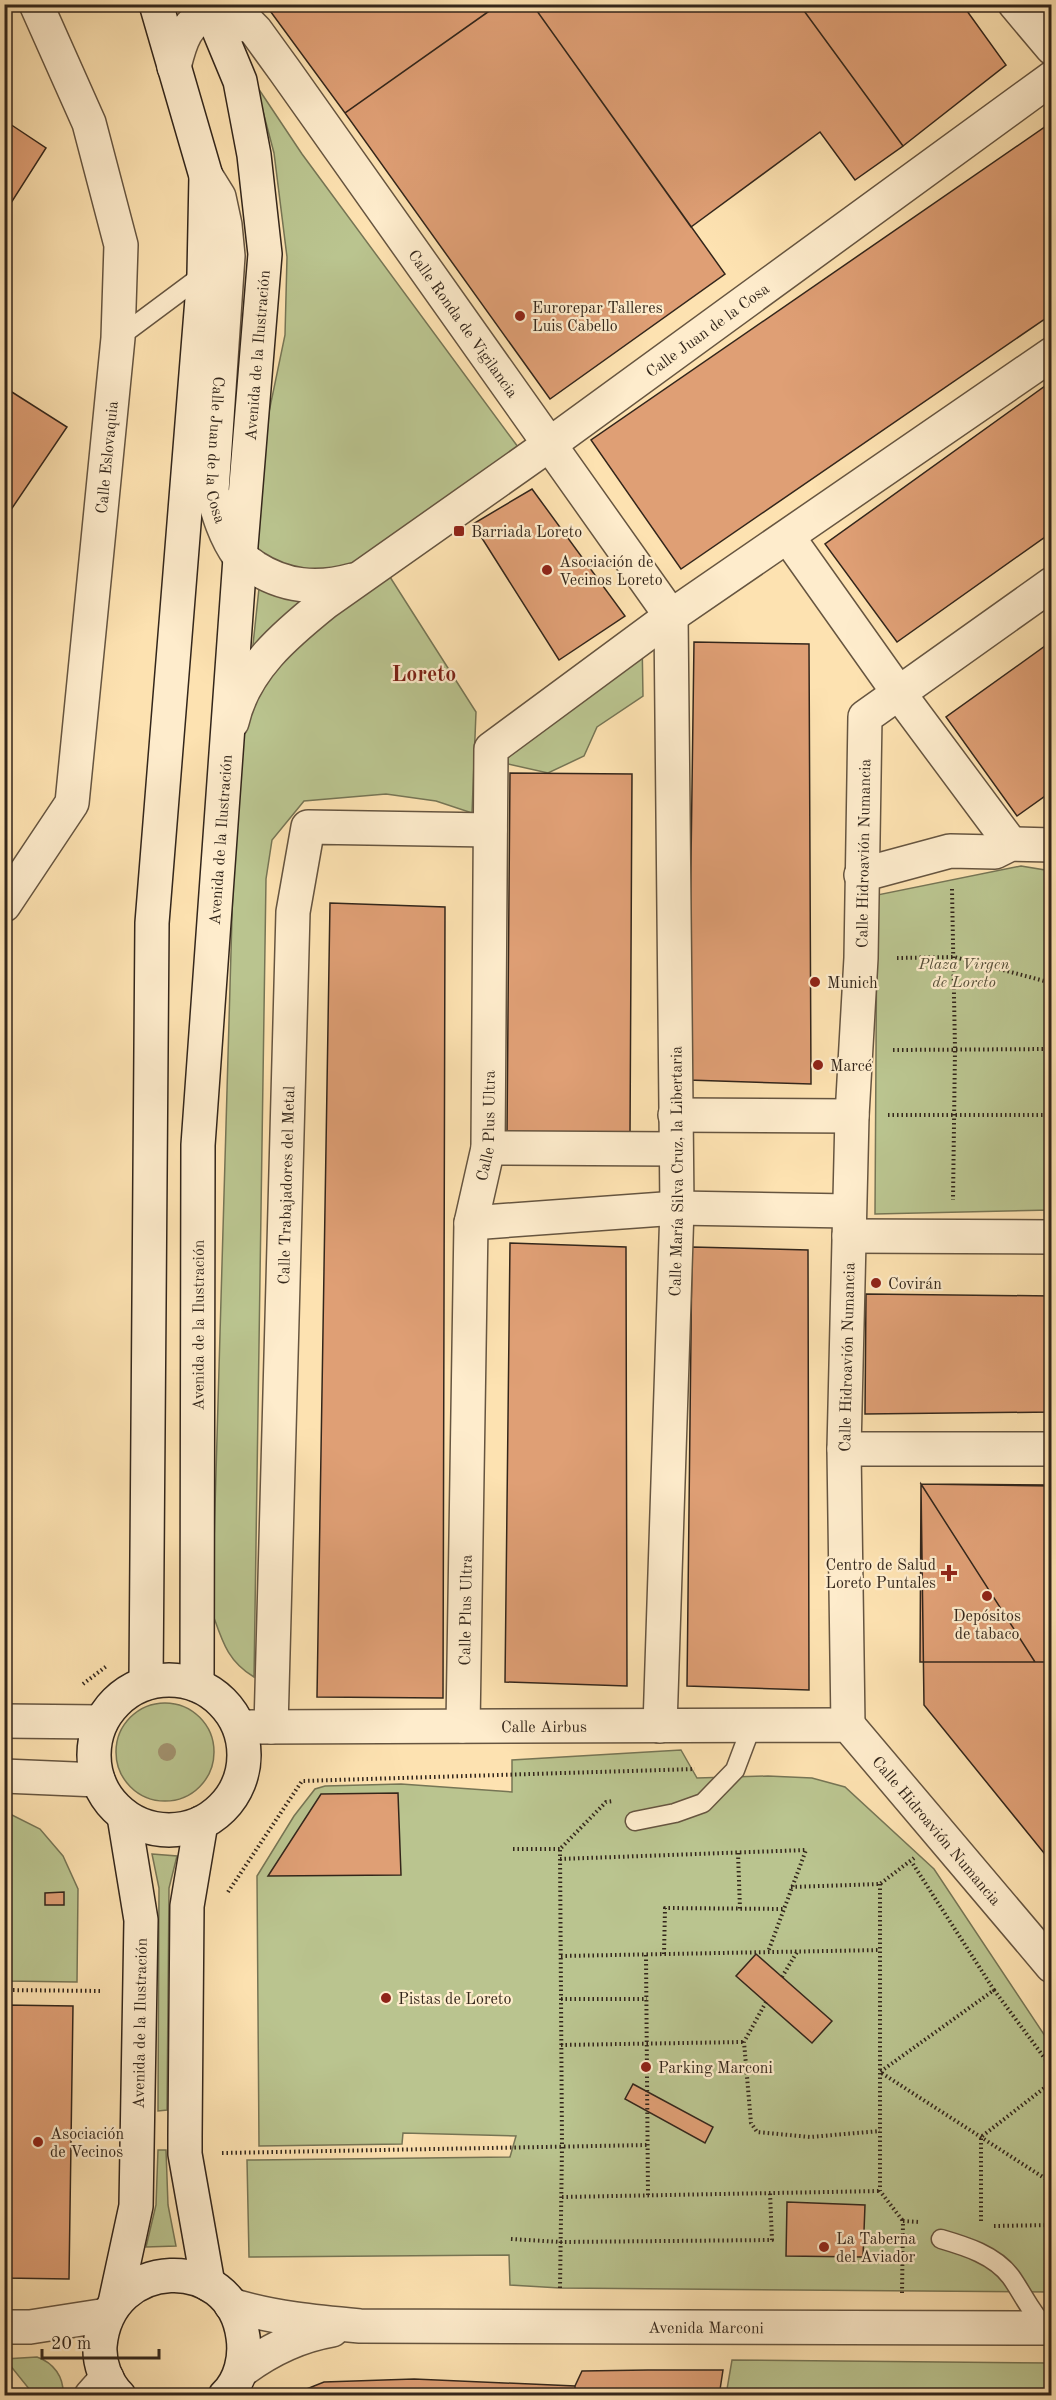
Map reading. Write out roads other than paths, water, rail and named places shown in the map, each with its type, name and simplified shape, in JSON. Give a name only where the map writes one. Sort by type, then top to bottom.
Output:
[{"type":"street","name":"Calle Eslovaquia","points":[[4,905],[72,803],[118,338],[121,245],[89,123],[36,4]]},
{"type":"street","points":[[146,1683],[152,923],[204,274],[206,176],[156,4]]},
{"type":"street","points":[[1015,4],[1052,48]]},
{"type":"street","points":[[174,67],[182,39],[190,26],[217,8]]},
{"type":"street","name":"Calle Ronda de Vigilancia","points":[[217,8],[256,31],[671,616]]},
{"type":"street","name":"Avenida de la Ilustración","points":[[197,1685],[198,1145],[240,558],[265,254],[254,155],[240,81],[217,8]]},
{"type":"street","name":"Calle Juan de la Cosa","points":[[227,745],[240,692],[258,664],[293,628],[550,444],[1052,78]]},
{"type":"street","name":"Calle Juan de la Cosa","points":[[206,176],[219,197],[228,256],[212,491],[228,538],[240,558],[281,581],[310,587],[335,585],[360,578]]},
{"type":"street","points":[[671,616],[1052,354]]},
{"type":"street","points":[[788,537],[898,692],[1011,844]]},
{"type":"street","points":[[898,692],[1052,584]]},
{"type":"street","name":"Calle Plus Ultra","points":[[463,1726],[471,1223],[488,1148],[491,749],[671,616]]},
{"type":"street","name":"Calle María Silva Cruz, la Libertaria","points":[[660,1726],[677,1208],[671,616]]},
{"type":"street","name":"Calle Hidroavión Numancia","points":[[898,692],[865,717],[861,958],[852,1116],[844,1449],[848,1725],[1052,1966]]},
{"type":"street","name":"Calle Trabajadores del Metal","points":[[255,1727],[293,912],[308,827],[490,830]]},
{"type":"street","points":[[861,875],[950,851],[995,852],[1011,844],[1052,845]]},
{"type":"street","points":[[675,1115],[852,1116]]},
{"type":"street","points":[[488,1148],[675,1149]]},
{"type":"street","points":[[471,1223],[677,1208],[849,1223],[953,1236],[1050,1223]]},
{"type":"street","points":[[844,1449],[1052,1449]]},
{"type":"street","points":[[171,1680],[197,1685],[215,1695],[229,1709],[255,1727],[244,1746],[244,1765],[239,1783],[230,1799],[217,1814],[201,1823],[182,1830],[162,1830],[142,1826],[124,1816],[108,1800],[98,1780],[94,1761],[95,1742],[101,1722],[128,1692],[146,1683],[171,1680]]},
{"type":"street","points":[[4,1721],[101,1722]]},
{"type":"street","name":"Calle Airbus","points":[[255,1727],[848,1725]]},
{"type":"street","points":[[4,1776],[98,1780]]},
{"type":"street","name":"Avenida de la Ilustración","points":[[104,2381],[102,2330],[111,2309],[136,2206],[141,1920],[124,1816]]},
{"type":"street","points":[[201,1823],[188,1906],[185,2154],[219,2294],[242,2325],[245,2349],[233,2383]]},
{"type":"street","name":"Avenida Marconi","points":[[111,2309],[130,2288],[148,2279],[168,2275],[189,2277],[255,2312],[303,2321],[360,2326],[1049,2328]]},
{"type":"street","points":[[17,2327],[111,2309]]},
{"type":"street","name":"Avenida Marconi","points":[[233,2383],[266,2352],[297,2338],[360,2326]]},
{"type":"street","points":[[17,2327],[88,2344],[104,2381]]},
{"type":"lane","points":[[118,338],[204,274]]},
{"type":"lane","points":[[635,1821],[675,1813],[703,1803],[735,1770],[752,1725]]},
{"type":"lane","points":[[940,2239],[976,2249],[1009,2274],[1036,2318],[1049,2328]]},
{"type":"place","name":"Eurorepar Talleres Luis Cabello","points":[[520,316]]},
{"type":"place","name":"Barriada Loreto","points":[[459,531]]},
{"type":"place","name":"Asociación de Vecinos Loreto","points":[[547,570]]},
{"type":"place","name":"Munich","points":[[815,982]]},
{"type":"place","name":"Marcé","points":[[818,1065]]},
{"type":"place","name":"Covirán","points":[[876,1283]]},
{"type":"place","name":"Centro de Salud Loreto Puntales","points":[[949,1573]]},
{"type":"place","name":"Depósitos de tabaco","points":[[987,1596]]},
{"type":"place","name":"Pistas de Loreto","points":[[386,1998]]},
{"type":"place","name":"Parking Marconi","points":[[646,2067]]},
{"type":"place","name":"Asociación de Vecinos","points":[[38,2142]]},
{"type":"place","name":"La Taberna del Aviador","points":[[824,2247]]},
{"type":"district","name":"Loreto","points":[[424,673]]},
{"type":"park label","name":"Plaza Virgen de Loreto","points":[[964,972]]}]
